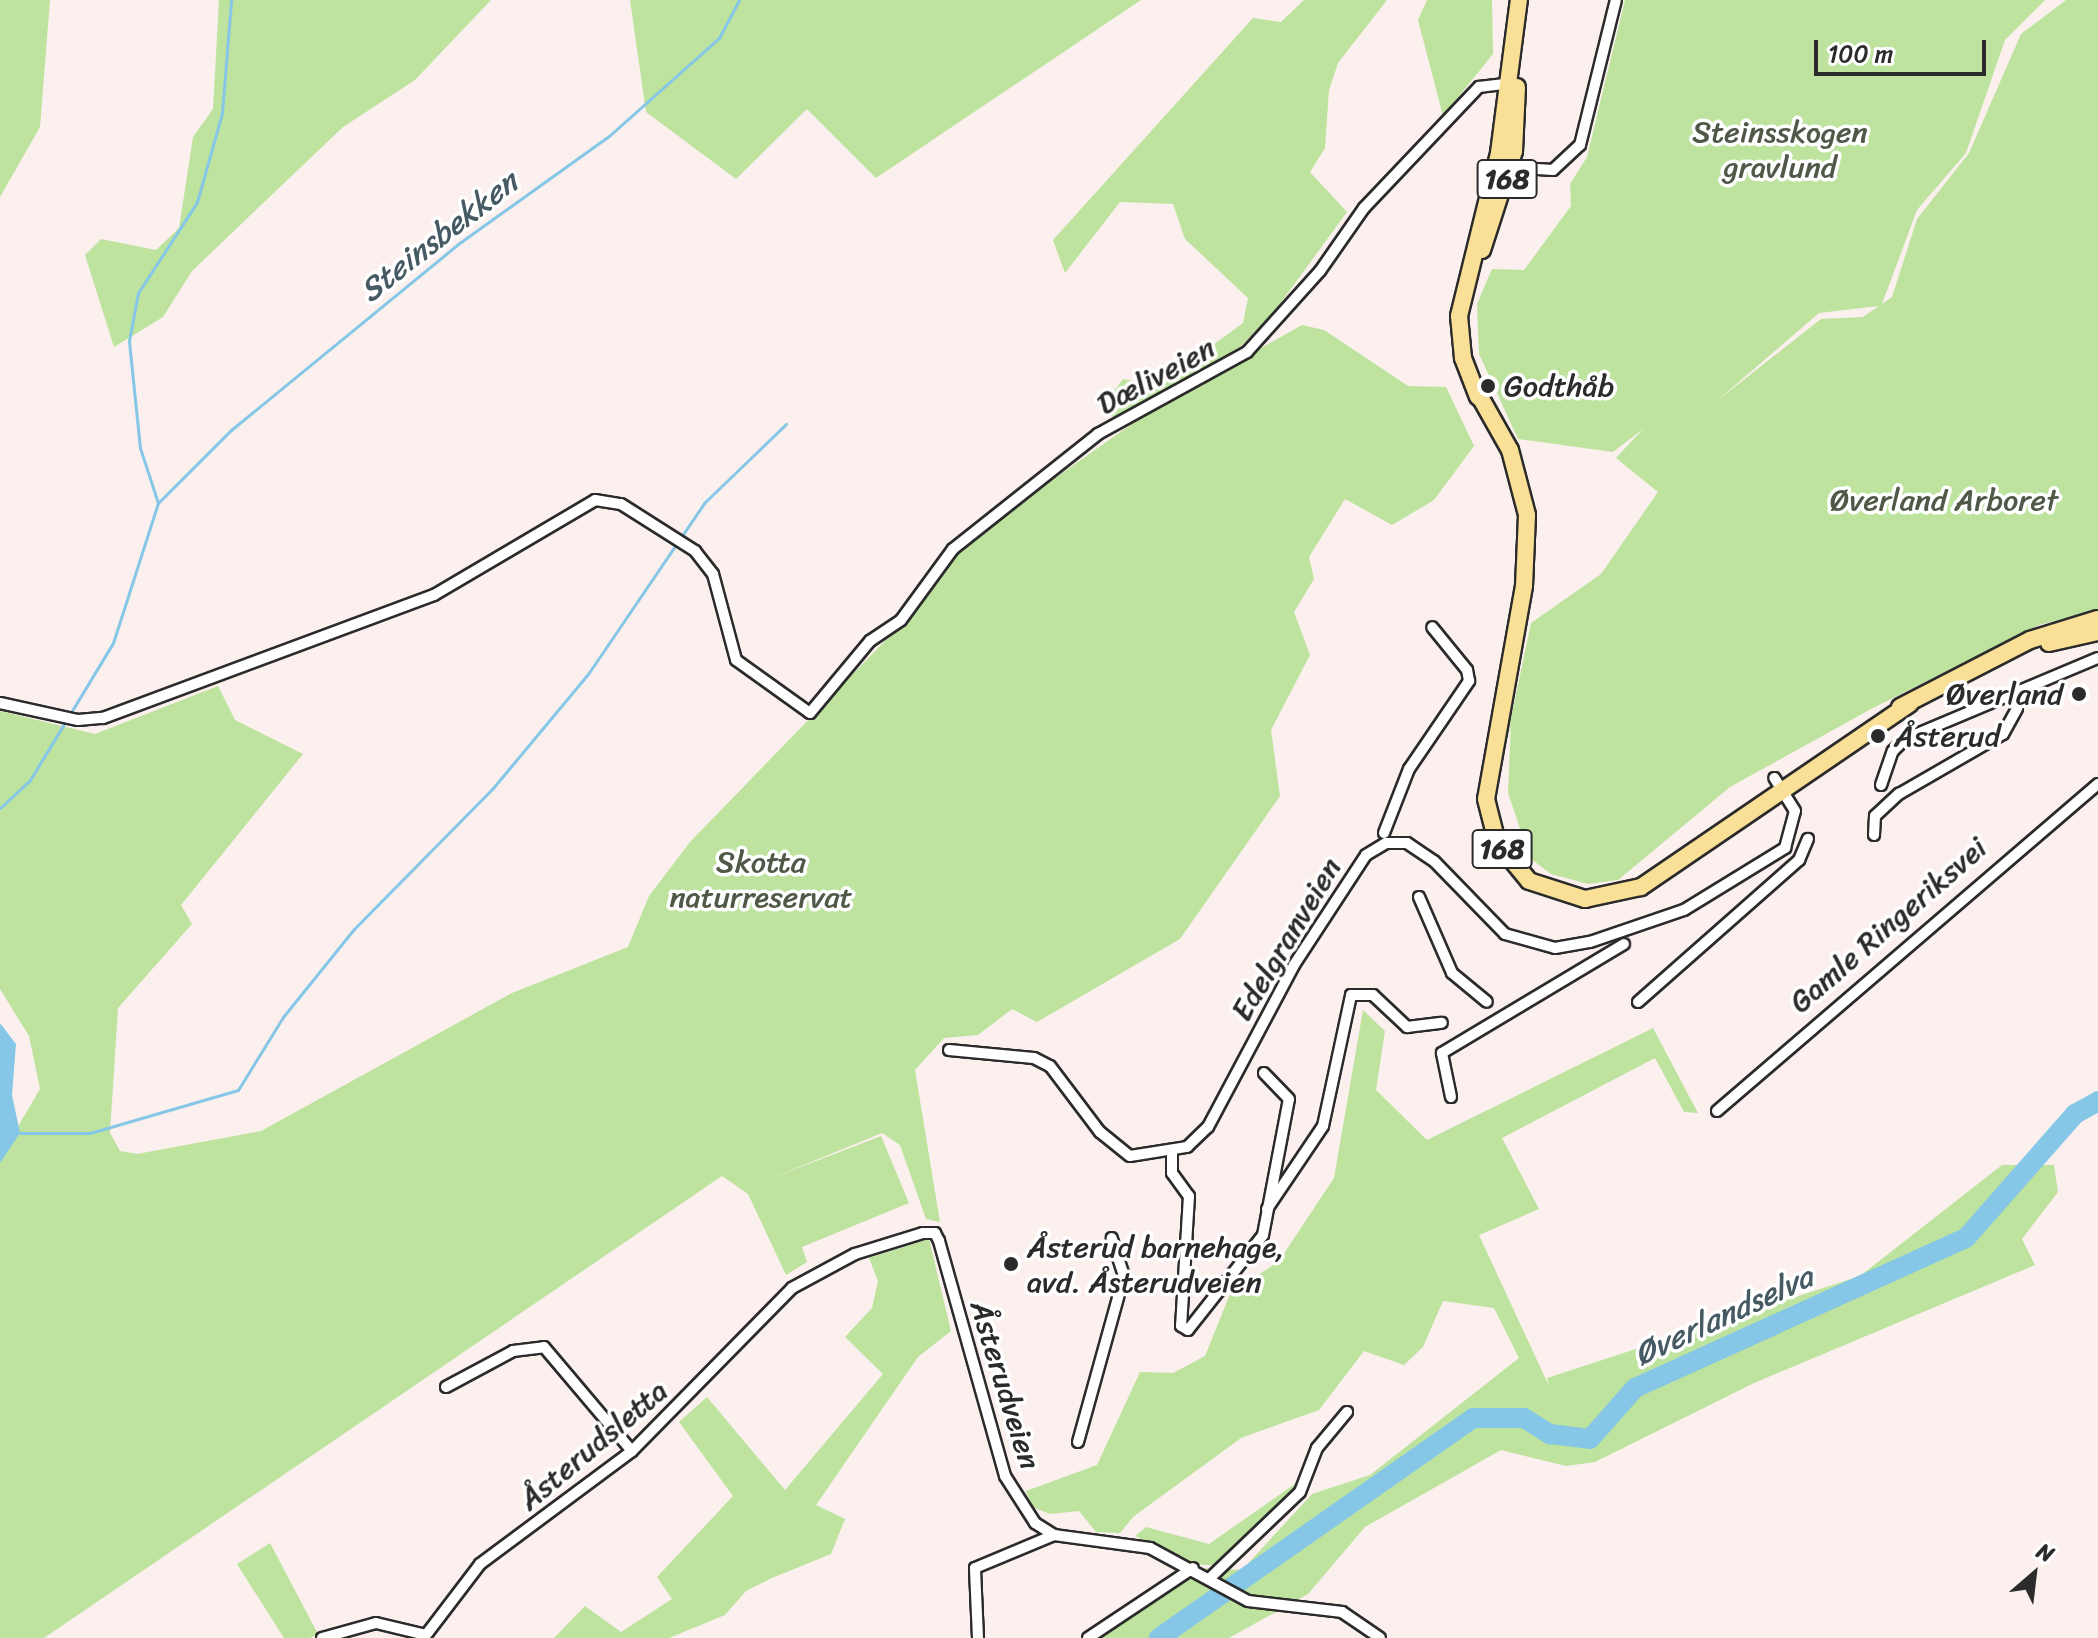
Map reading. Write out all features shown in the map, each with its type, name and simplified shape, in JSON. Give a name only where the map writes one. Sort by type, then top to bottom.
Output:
[{"type":"main road","name":"168","points":[[1519,0],[1503,167],[1465,286],[1459,334],[1475,388],[1498,424],[1524,493],[1528,541],[1486,799],[1497,842],[1519,872],[1570,898],[1612,897],[1660,877],[1777,782],[1851,730],[2017,649],[2098,619]]},
{"type":"main road","name":"168","points":[[2017,649],[2098,632]]},
{"type":"street","points":[[1503,167],[1553,170],[1580,145],[1616,0]]},
{"type":"street","name":"Dæliveien","points":[[0,703],[78,720],[103,718],[434,595],[595,500],[621,504],[695,551],[713,574],[736,660],[810,713],[870,641],[901,620],[953,549],[1098,434],[1247,352],[1303,292],[1372,199],[1479,87],[1513,83]]},
{"type":"street","points":[[1384,833],[1409,769],[1469,681],[1467,670],[1432,627]]},
{"type":"street","points":[[1881,785],[1893,751],[1905,739],[2098,658]]},
{"type":"street","points":[[1874,835],[1875,816],[1899,794],[2003,734],[2017,709]]},
{"type":"street","name":"Edelgranveien","points":[[1172,1151],[1187,1147],[1208,1127],[1294,965],[1366,855],[1386,843],[1407,843],[1434,861],[1505,934],[1555,948],[1590,942],[1684,910],[1775,857],[1796,823],[1777,782]]},
{"type":"street","name":"Gamle Ringeriksvei","points":[[1717,1111],[2098,784]]},
{"type":"street","points":[[1638,1002],[1799,860],[1808,839]]},
{"type":"street","points":[[1419,897],[1452,973],[1487,1002]]},
{"type":"street","points":[[1451,1097],[1442,1053],[1624,944]]},
{"type":"street","points":[[1265,1212],[1323,1126],[1351,995],[1373,995],[1407,1027],[1442,1023]]},
{"type":"street","points":[[949,1050],[1034,1058],[1060,1077],[1116,1149],[1144,1158],[1172,1151],[1172,1173],[1189,1196],[1191,1213],[1181,1326],[1193,1327],[1221,1282],[1260,1245],[1289,1099],[1264,1073]]},
{"type":"street","name":"Åsterudsletta","points":[[322,1638],[376,1623],[425,1636],[480,1564],[632,1451],[792,1288],[855,1254],[935,1233]]},
{"type":"street","name":"Åsterudveien","points":[[935,1233],[1009,1485],[1035,1523],[1054,1535]]},
{"type":"street","points":[[1078,1442],[1124,1276],[1112,1238]]},
{"type":"street","points":[[446,1387],[513,1351],[544,1347],[632,1451]]},
{"type":"street","points":[[1210,1578],[1300,1492],[1317,1448],[1347,1412]]},
{"type":"street","points":[[978,1638],[981,1612],[975,1568],[1054,1535],[1130,1543],[1193,1568],[1239,1598],[1325,1607],[1378,1636]]},
{"type":"street","points":[[1088,1638],[1193,1568]]},
{"type":"street","points":[[1362,1638],[1378,1636]]},
{"type":"green space","points":[[0,0],[50,0],[40,127],[0,197]]},
{"type":"green space","points":[[219,0],[491,0],[415,80],[343,127],[192,271],[163,317],[114,347],[85,255],[101,239],[156,250],[179,228],[193,137],[213,109]]},
{"type":"green space","points":[[630,0],[1141,0],[876,178],[807,109],[736,179],[646,112]]},
{"type":"green space","points":[[1304,0],[1387,0],[1338,63],[1329,90],[1325,148],[1310,172],[1347,212],[1274,312],[1239,348],[1116,420],[1101,408],[1123,379],[1158,385],[1243,323],[1248,298],[1185,239],[1173,204],[1120,202],[1065,273],[1053,240],[1253,18],[1281,22]]},
{"type":"green space","points":[[1427,0],[1492,0],[1493,54],[1443,116],[1418,20]]},
{"type":"green space","points":[[1625,0],[2045,0],[2005,40],[1966,153],[1917,210],[1882,304],[1892,297],[1917,219],[1969,153],[2021,34],[2066,0],[2098,0],[2098,610],[2039,625],[1871,709],[1730,787],[1618,880],[1588,884],[1551,874],[1530,858],[1508,793],[1511,724],[1501,766],[1531,623],[1601,574],[1658,492],[1616,458],[1643,429],[1613,452],[1518,439],[1479,354],[1477,304],[1492,269],[1524,270],[1571,206],[1570,184],[1587,157]],"holes":[[[1879,306],[1863,317],[1821,319],[1718,400],[1819,313]]]},
{"type":"green space","name":"Skotta naturreservat","points":[[1302,325],[1324,330],[1408,386],[1446,387],[1474,446],[1434,500],[1392,525],[1345,499],[1309,557],[1314,579],[1294,612],[1310,655],[1271,730],[1280,796],[1180,939],[1037,1022],[1012,1009],[978,1035],[944,1038],[915,1070],[940,1222],[926,1219],[900,1145],[882,1133],[772,1178],[881,1136],[909,1203],[802,1247],[807,1262],[786,1275],[748,1194],[722,1176],[44,1638],[0,1638],[0,1157],[40,1089],[29,1036],[0,989],[0,711],[95,734],[218,686],[235,720],[303,754],[181,905],[192,924],[118,1008],[110,1133],[120,1151],[137,1154],[261,1131],[512,993],[628,947],[649,896],[690,842],[911,614],[970,538],[1156,407]]},
{"type":"green space","points":[[1363,1010],[1385,1031],[1376,1090],[1427,1140],[1653,1028],[1698,1113],[1684,1112],[1655,1058],[1502,1138],[1539,1209],[1479,1235],[1549,1386],[1547,1378],[1860,1276],[2002,1165],[2054,1165],[2058,1192],[2022,1239],[2035,1265],[1754,1383],[1595,1462],[1566,1466],[1501,1450],[1365,1527],[1308,1594],[1229,1638],[1087,1638],[1198,1568],[1242,1570],[1312,1494],[1370,1475],[1519,1358],[1494,1308],[1443,1301],[1423,1347],[1404,1365],[1364,1351],[1319,1410],[1241,1438],[1133,1517],[1120,1533],[1096,1532],[1079,1511],[1050,1514],[1032,1507],[1026,1491],[1097,1465],[1140,1372],[1173,1373],[1205,1356],[1230,1294],[1279,1261],[1334,1178]]},
{"type":"green space","points":[[929,1239],[951,1331],[918,1357],[816,1505],[845,1519],[831,1554],[746,1591],[725,1615],[669,1638],[554,1638],[585,1606],[621,1632],[672,1599],[657,1577],[733,1496],[679,1422],[707,1397],[785,1490],[883,1374],[845,1337],[872,1308],[878,1281],[869,1258]]},
{"type":"green space","points":[[1299,1481],[1302,1486],[1219,1566],[1196,1564],[1135,1536],[1146,1527],[1209,1544]]},
{"type":"green space","points":[[270,1543],[318,1634],[310,1638],[284,1638],[237,1564]]},
{"type":"water","points":[[0,1023],[16,1044],[12,1095],[20,1133],[0,1163]]},
{"type":"waterway","points":[[158,503],[140,448],[129,341],[138,293],[197,202],[222,113],[231,0]]},
{"type":"waterway","name":"Steinsbekken","points":[[158,503],[231,430],[458,244],[609,136],[719,38],[739,0]]},
{"type":"waterway","points":[[20,1133],[90,1133],[238,1090],[283,1017],[354,929],[493,788],[588,674],[704,503],[786,424]]},
{"type":"waterway","points":[[0,808],[30,780],[113,643],[158,503]]},
{"type":"waterway","name":"Øverlandselva","points":[[1159,1638],[1473,1418],[1524,1418],[1550,1434],[1590,1439],[1635,1388],[1966,1238],[2075,1114],[2098,1101]]},
{"type":"place","name":"Godthåb","points":[[1488,386]]},
{"type":"place","name":"Øverland","points":[[2079,694]]},
{"type":"place","name":"Åsterud","points":[[1878,736]]},
{"type":"place","name":"Åsterud barnehage, avd. Åsterudveien","points":[[1011,1264]]},
{"type":"park label","name":"Steinsskogen gravlund","points":[[1780,149]]},
{"type":"park label","name":"Øverland Arboret","points":[[1944,500]]}]
